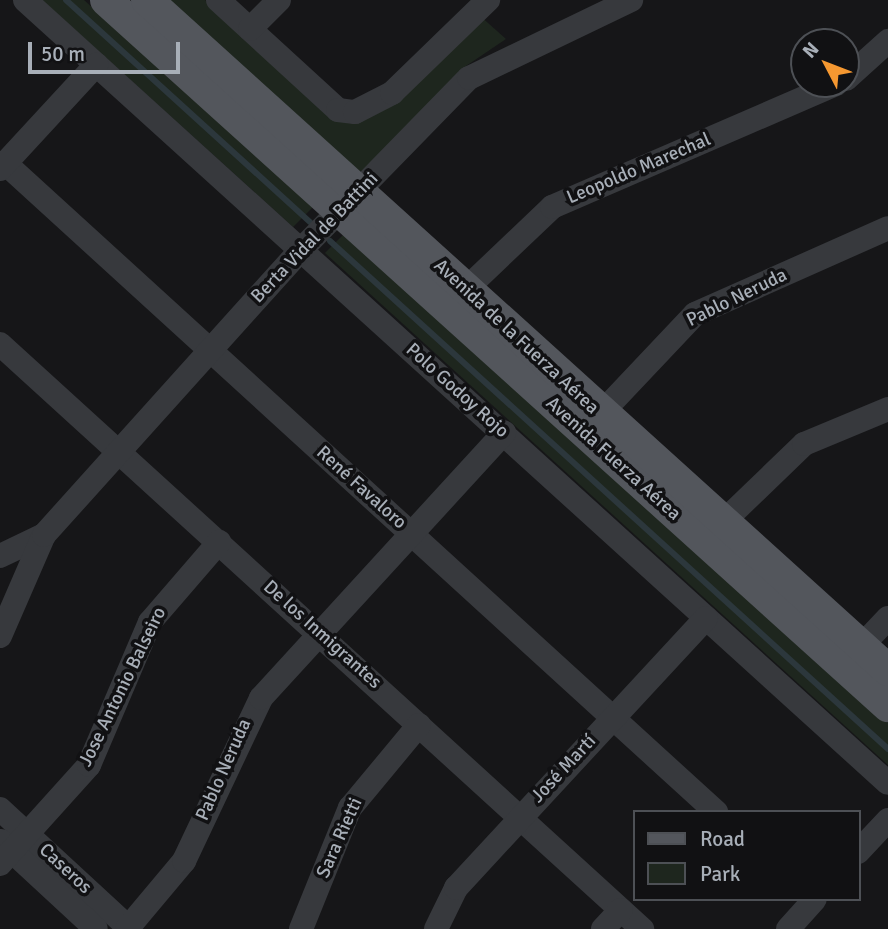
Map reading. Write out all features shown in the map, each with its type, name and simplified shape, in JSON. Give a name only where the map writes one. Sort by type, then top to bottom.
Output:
[{"type":"main road","name":"Avenida de la Fuerza Aérea","points":[[106,0],[349,202],[466,289],[592,424],[722,523],[852,656],[888,670]]},
{"type":"main road","name":"Avenida de la Fuerza Aérea","points":[[147,0],[349,202]]},
{"type":"main road","name":"Avenida Fuerza Aérea","points":[[349,202],[852,656],[888,706]]},
{"type":"street","name":"Polo Godoy Rojo","points":[[25,0],[888,783]]},
{"type":"street","points":[[218,0],[338,110],[355,112],[392,93],[488,0]]},
{"type":"street","points":[[250,29],[279,0]]},
{"type":"street","name":"Berta Vidal de Battini","points":[[0,636],[44,535],[117,449],[300,250],[487,65],[631,0]]},
{"type":"street","points":[[860,66],[888,41]]},
{"type":"street","points":[[3,166],[96,65]]},
{"type":"street","name":"Leopoldo Marechal","points":[[466,289],[552,207],[804,98]]},
{"type":"street","name":"René Favaloro","points":[[3,166],[209,349],[714,810]]},
{"type":"street","name":"Pablo Neruda","points":[[592,424],[695,314],[888,228]]},
{"type":"street","name":"De los Inmigrantes","points":[[5,360],[117,449],[642,929]]},
{"type":"street","points":[[722,523],[804,444],[888,409]]},
{"type":"street","name":"Pablo Neruda","points":[[128,929],[184,861],[247,717],[504,433]]},
{"type":"street","name":"Berta Vidal de Battini","points":[[0,556],[44,535]]},
{"type":"street","name":"Jose Antonio Balseiro","points":[[10,847],[89,765],[160,606],[219,542]]},
{"type":"street","name":"José Martí","points":[[436,929],[456,888],[706,618]]},
{"type":"street","points":[[852,656],[888,618]]},
{"type":"street","name":"Sara Rietti","points":[[300,929],[350,808],[419,725]]},
{"type":"street","name":"Caseros","points":[[0,809],[10,847],[96,929]]},
{"type":"street","points":[[860,850],[888,820]]},
{"type":"street","name":"Caseros","points":[[10,847],[128,929]]},
{"type":"street","points":[[788,929],[813,901]]},
{"type":"street","points":[[603,929],[621,910]]},
{"type":"green space","points":[[42,0],[84,0],[313,207],[293,227]]},
{"type":"green space","points":[[166,0],[205,0],[331,116],[366,117],[478,14],[506,39],[466,66],[368,170],[351,172]]},
{"type":"green space","points":[[344,234],[888,723],[888,765],[325,253]]},
{"type":"waterway","points":[[66,0],[310,222]]},
{"type":"waterway","points":[[330,241],[888,749]]}]
